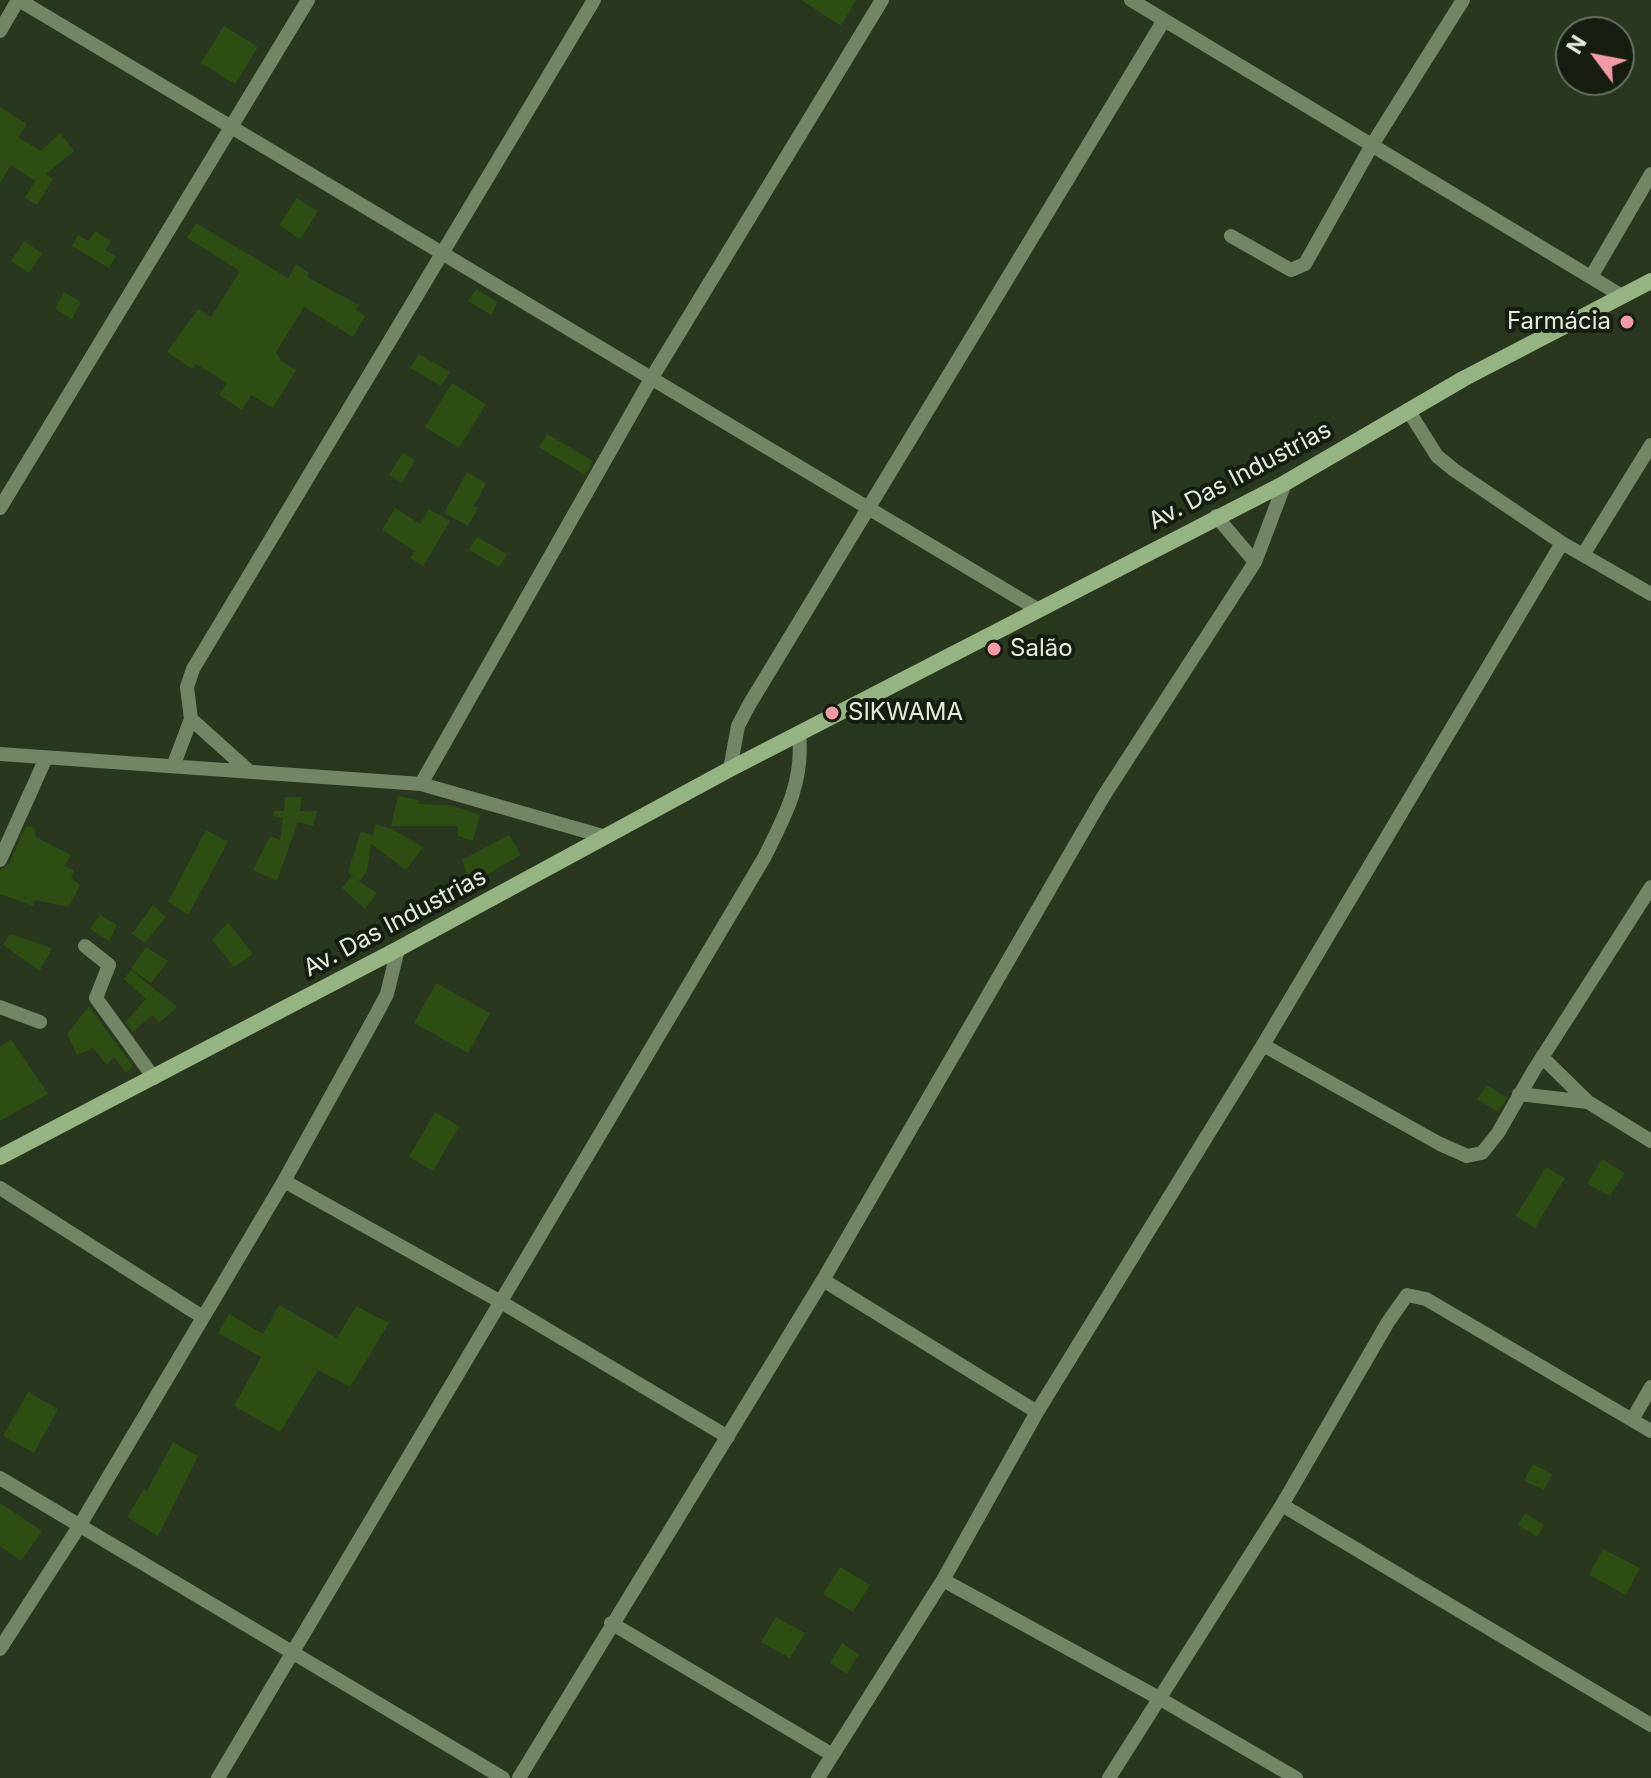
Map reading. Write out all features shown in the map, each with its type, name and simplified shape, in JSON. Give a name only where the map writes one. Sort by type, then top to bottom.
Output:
[{"type":"main road","name":"Av. Das Industrias","points":[[0,1157],[398,949],[730,769],[1285,483],[1408,410],[1651,281]]},
{"type":"street","points":[[0,31],[19,0],[1037,609]]},
{"type":"street","points":[[0,508],[308,0]]},
{"type":"street","points":[[174,764],[191,719],[187,687],[193,669],[594,0]]},
{"type":"street","points":[[421,784],[651,379],[882,0]]},
{"type":"street","points":[[1131,0],[1622,296]]},
{"type":"street","points":[[1231,236],[1291,270],[1298,269],[1314,252],[1372,145],[1463,0]]},
{"type":"street","points":[[730,769],[738,726],[749,705],[1164,20]]},
{"type":"street","points":[[1591,277],[1651,174]]},
{"type":"street","points":[[1408,410],[1437,456],[1562,543],[1651,594]]},
{"type":"street","points":[[1583,555],[1651,445]]},
{"type":"street","points":[[519,1778],[823,1280],[1103,797],[1255,562],[1285,483]]},
{"type":"street","points":[[1216,516],[1255,562]]},
{"type":"street","points":[[818,1778],[943,1580],[1037,1412],[1263,1045],[1562,543]]},
{"type":"street","points":[[191,719],[250,772]]},
{"type":"street","points":[[218,1778],[764,858],[797,788],[805,731]]},
{"type":"street","points":[[0,754],[45,760],[174,764],[421,784],[606,837]]},
{"type":"street","points":[[0,860],[45,760]]},
{"type":"street","points":[[1263,1045],[1467,1156],[1482,1153],[1498,1133],[1542,1057],[1651,887]]},
{"type":"street","points":[[85,946],[109,965],[96,998],[154,1078]]},
{"type":"street","points":[[0,1649],[80,1525],[201,1316],[284,1181],[387,994],[398,949]]},
{"type":"street","points":[[0,1007],[40,1022]]},
{"type":"street","points":[[1542,1057],[1588,1102],[1651,1141]]},
{"type":"street","points":[[1519,1094],[1588,1102]]},
{"type":"street","points":[[284,1181],[501,1302],[728,1437]]},
{"type":"street","points":[[0,1188],[201,1316]]},
{"type":"street","points":[[823,1280],[1037,1412]]},
{"type":"street","points":[[1109,1778],[1157,1697],[1282,1505],[1388,1322],[1407,1295],[1426,1299],[1651,1431]]},
{"type":"street","points":[[1632,1420],[1651,1387]]},
{"type":"street","points":[[0,1478],[292,1649],[503,1778]]},
{"type":"street","points":[[1282,1505],[1651,1725]]},
{"type":"street","points":[[943,1580],[1157,1697],[1296,1778]]},
{"type":"street","points":[[611,1623],[831,1754]]},
{"type":"building","points":[[801,0],[856,0],[841,26]]},
{"type":"building","points":[[224,26],[258,47],[235,84],[201,63]]},
{"type":"building","points":[[0,107],[27,124],[18,137],[41,151],[60,133],[74,151],[46,174],[53,179],[37,205],[25,198],[35,181],[11,165],[0,183]]},
{"type":"building","points":[[296,198],[318,211],[300,240],[280,225]]},
{"type":"building","points":[[196,223],[288,278],[296,264],[309,273],[307,277],[359,305],[356,310],[365,316],[353,337],[304,307],[276,352],[281,361],[296,370],[273,408],[251,395],[242,410],[219,395],[227,383],[196,364],[192,369],[167,352],[198,309],[211,317],[240,271],[187,238]]},
{"type":"building","points":[[95,231],[111,241],[105,250],[116,256],[109,268],[72,246],[78,235],[89,241]]},
{"type":"building","points":[[24,241],[42,253],[29,273],[11,261]]},
{"type":"building","points":[[476,289],[498,302],[491,315],[468,301]]},
{"type":"building","points":[[64,292],[81,302],[72,319],[55,309]]},
{"type":"building","points":[[419,354],[450,372],[441,386],[410,368]]},
{"type":"building","points":[[452,383],[486,404],[459,448],[425,427]]},
{"type":"building","points":[[547,434],[593,461],[585,475],[539,447]]},
{"type":"building","points":[[403,453],[415,460],[402,483],[389,475]]},
{"type":"building","points":[[467,472],[486,483],[468,526],[444,513]]},
{"type":"building","points":[[395,508],[420,524],[429,509],[450,521],[423,566],[410,558],[415,551],[382,530]]},
{"type":"building","points":[[477,537],[507,554],[499,567],[469,550]]},
{"type":"building","points":[[398,796],[419,800],[418,804],[450,805],[480,815],[473,841],[458,836],[458,826],[391,826]]},
{"type":"building","points":[[285,797],[302,797],[300,811],[317,811],[313,826],[298,822],[277,881],[253,870],[270,836],[280,840],[283,818],[273,816],[274,811],[284,811]]},
{"type":"building","points":[[375,824],[392,829],[423,847],[406,870],[371,844],[367,871],[359,882],[348,872],[361,831],[373,836]]},
{"type":"building","points":[[26,826],[34,828],[36,837],[71,855],[64,866],[74,870],[71,878],[80,885],[69,907],[35,900],[33,906],[0,894],[0,870],[9,864]]},
{"type":"building","points":[[206,830],[228,842],[188,915],[168,902]]},
{"type":"building","points":[[509,835],[521,855],[470,884],[462,860]]},
{"type":"building","points":[[351,876],[377,893],[365,909],[342,888]]},
{"type":"building","points":[[153,905],[166,917],[145,943],[132,934]]},
{"type":"building","points":[[100,915],[117,925],[109,941],[90,929]]},
{"type":"building","points":[[228,922],[253,954],[234,967],[212,940]]},
{"type":"building","points":[[10,934],[52,948],[40,971],[3,945]]},
{"type":"building","points":[[146,947],[168,961],[151,983],[131,969]]},
{"type":"building","points":[[131,970],[177,1007],[159,1023],[153,1015],[133,1032],[125,1022],[146,999],[124,979]]},
{"type":"building","points":[[436,983],[490,1013],[468,1053],[414,1023]]},
{"type":"building","points":[[89,1006],[133,1066],[126,1073],[114,1057],[107,1065],[93,1048],[77,1055],[67,1034]]},
{"type":"building","points":[[11,1039],[48,1094],[0,1121],[0,1047]]},
{"type":"building","points":[[1487,1085],[1507,1098],[1498,1112],[1477,1099]]},
{"type":"building","points":[[435,1112],[459,1126],[433,1171],[409,1157]]},
{"type":"building","points":[[1602,1159],[1625,1173],[1610,1196],[1587,1184]]},
{"type":"building","points":[[1546,1167],[1565,1178],[1535,1228],[1516,1216]]},
{"type":"building","points":[[279,1305],[337,1338],[356,1306],[389,1323],[350,1387],[318,1370],[280,1432],[234,1406],[261,1357],[218,1333],[229,1314],[263,1334]]},
{"type":"building","points":[[28,1392],[58,1409],[34,1453],[3,1436]]},
{"type":"building","points":[[173,1442],[198,1456],[158,1536],[127,1517],[144,1489],[147,1491]]},
{"type":"building","points":[[1533,1464],[1552,1474],[1544,1490],[1524,1481]]},
{"type":"building","points":[[0,1503],[42,1531],[21,1561],[0,1546]]},
{"type":"building","points":[[1525,1513],[1544,1525],[1537,1537],[1518,1525]]},
{"type":"building","points":[[1603,1549],[1640,1568],[1626,1595],[1589,1575]]},
{"type":"building","points":[[840,1567],[870,1585],[853,1612],[823,1594]]},
{"type":"building","points":[[776,1617],[805,1633],[790,1658],[761,1642]]},
{"type":"building","points":[[842,1643],[859,1654],[847,1674],[830,1663]]},
{"type":"place","name":"Farmácia","points":[[1627,322]]},
{"type":"place","name":"Salão","points":[[994,649]]},
{"type":"place","name":"SIKWAMA","points":[[832,713]]}]
